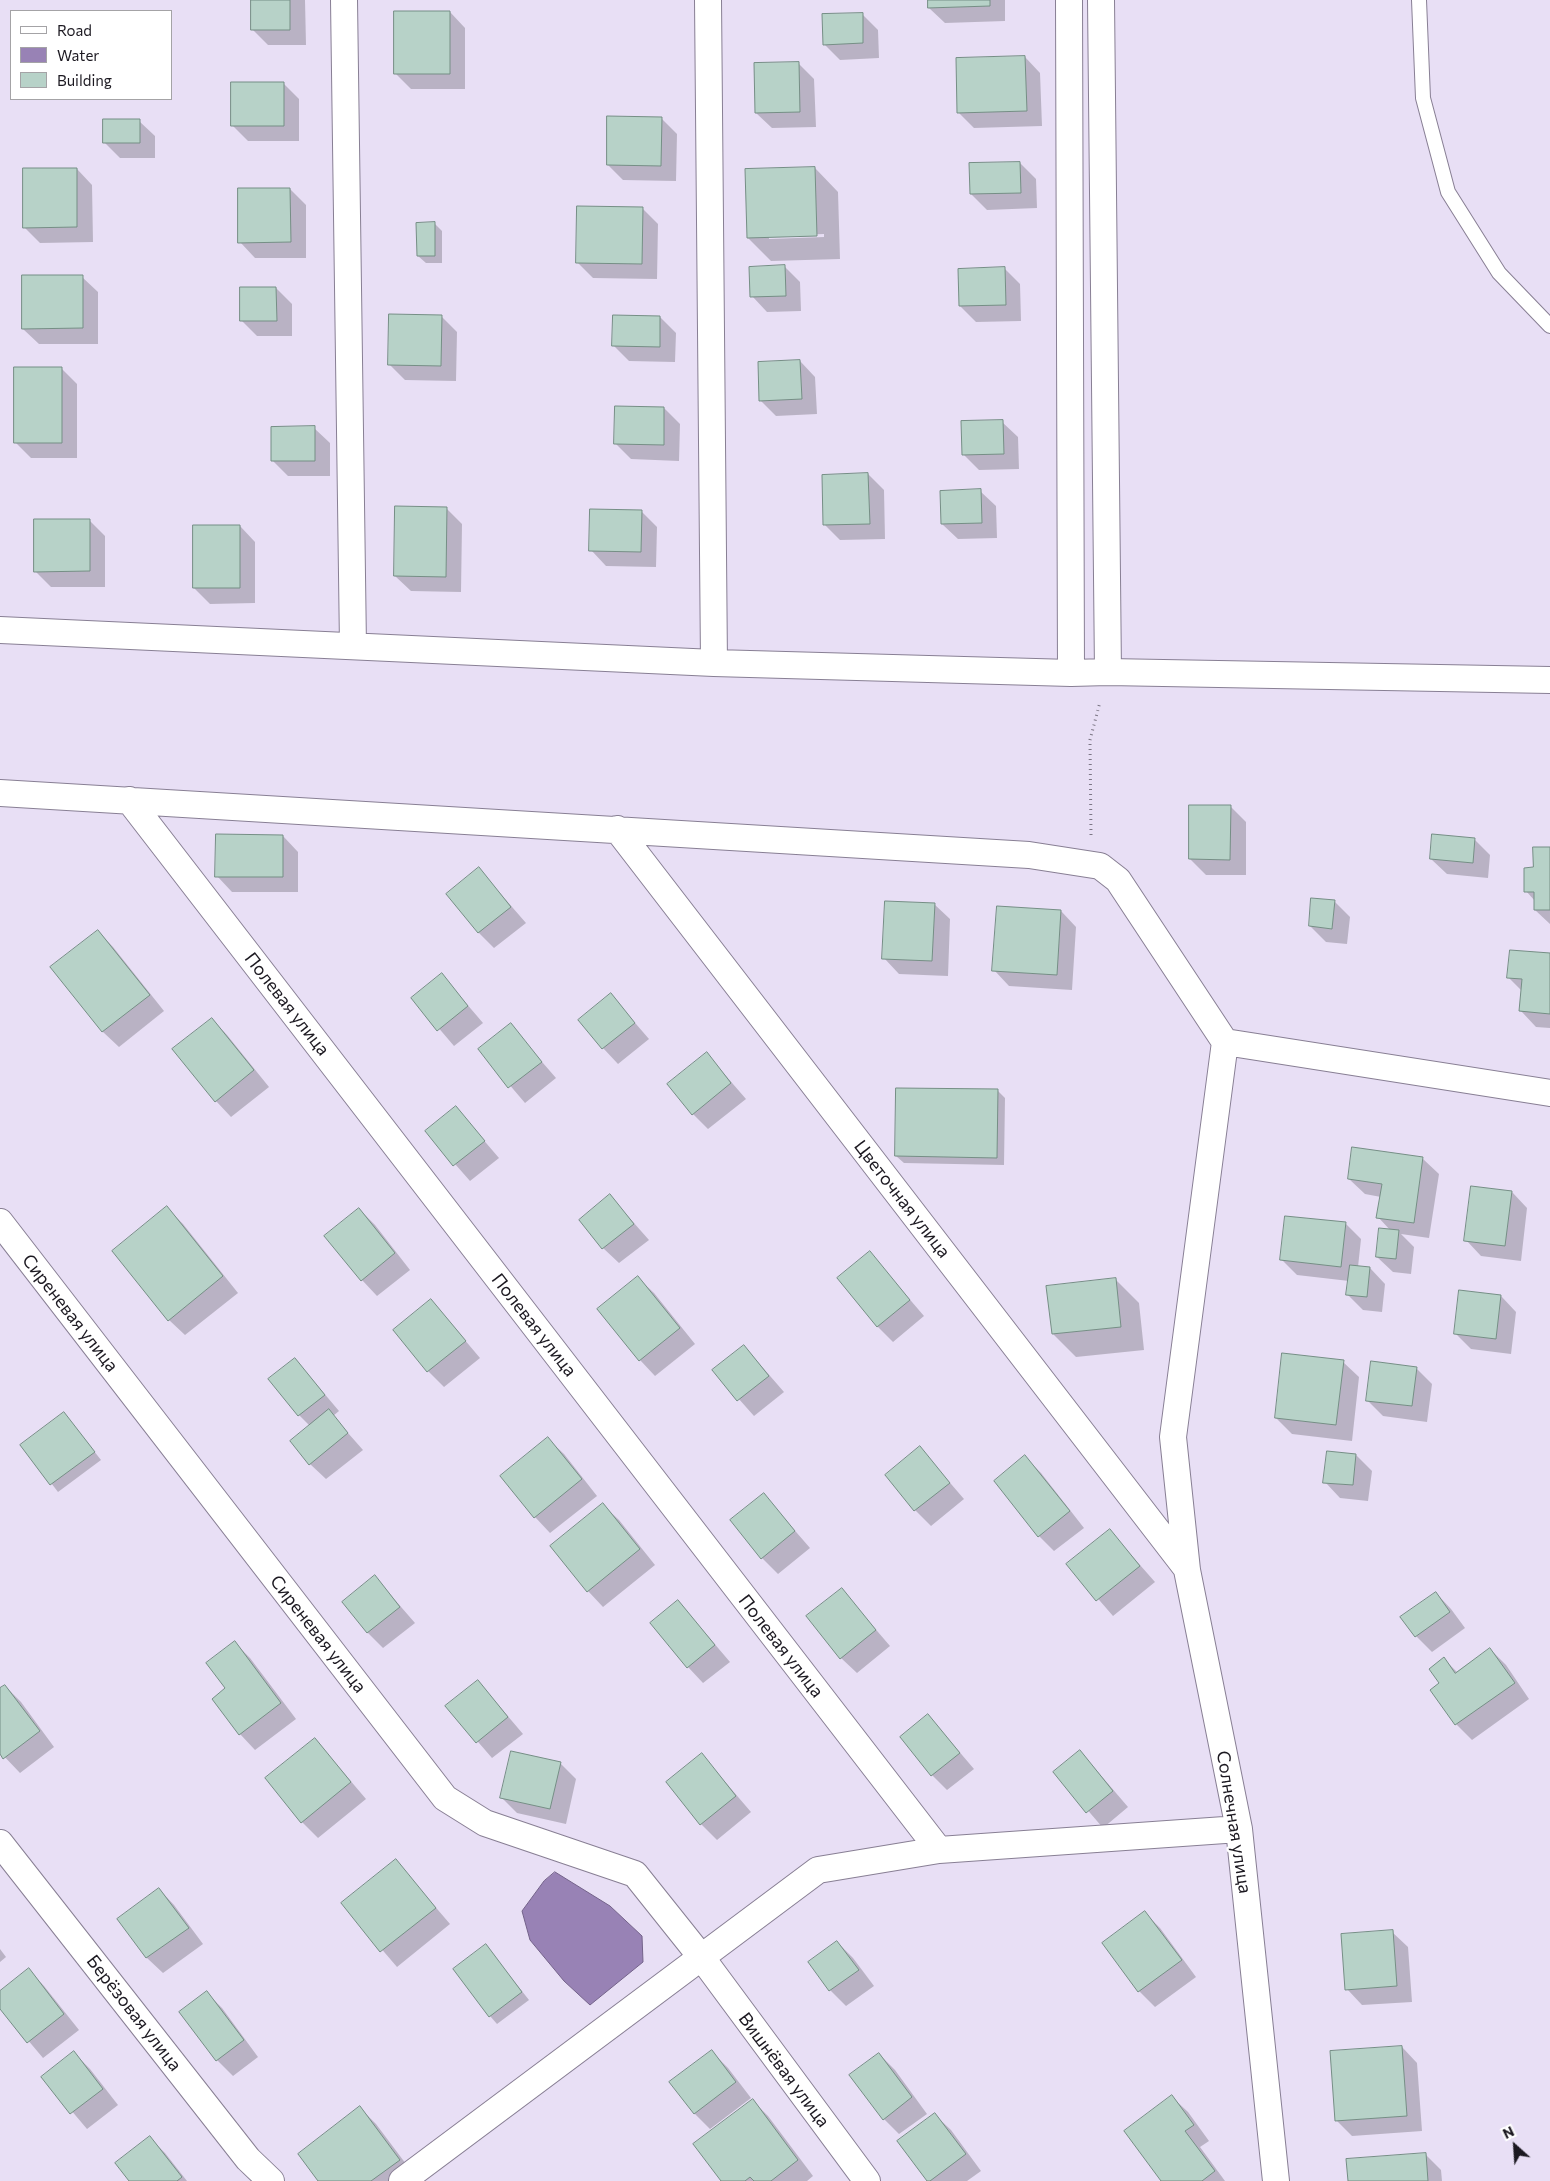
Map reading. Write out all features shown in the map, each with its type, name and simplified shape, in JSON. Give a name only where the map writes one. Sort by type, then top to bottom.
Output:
[{"type":"street","points":[[344,0],[353,646]]},
{"type":"street","points":[[708,0],[714,663]]},
{"type":"street","points":[[1069,0],[1071,674]]},
{"type":"street","points":[[1101,0],[1108,672]]},
{"type":"street","points":[[0,630],[714,663],[1071,674],[1108,672],[1550,680]]},
{"type":"street","points":[[0,793],[1029,855],[1100,866],[1118,880],[1225,1042],[1550,1093]]},
{"type":"street","name":"Полевая улица","points":[[129,800],[939,1850]]},
{"type":"street","name":"Цветочная улица","points":[[617,829],[1187,1570]]},
{"type":"street","name":"Солнечная улица","points":[[1225,1042],[1173,1437],[1187,1570],[1239,1829],[1276,2181]]},
{"type":"street","name":"Сиреневая улица","points":[[0,1222],[445,1798],[485,1823],[634,1874],[702,1958]]},
{"type":"street","points":[[402,2181],[818,1870],[939,1850],[1239,1829]]},
{"type":"street","name":"Берёзовая улица","points":[[0,1843],[248,2159],[271,2181]]},
{"type":"street","name":"Вишнёвая улица","points":[[702,1958],[867,2181]]},
{"type":"lane","points":[[1419,0],[1423,98],[1448,192],[1499,273],[1550,326]]},
{"type":"path","points":[[1108,672],[1090,740],[1091,835],[1112,875]]},
{"type":"water","points":[[555,1872],[610,1906],[642,1936],[643,1962],[590,2005],[564,1981],[530,1940],[522,1911],[544,1881]]},
{"type":"building","points":[[251,0],[290,0],[290,30],[251,30]]},
{"type":"building","points":[[928,0],[990,0],[990,6],[928,8]]},
{"type":"building","points":[[394,11],[450,11],[450,74],[394,74]]},
{"type":"building","points":[[863,13],[863,43],[823,45],[822,14]]},
{"type":"building","points":[[1025,56],[1027,111],[957,113],[956,58]]},
{"type":"building","points":[[799,62],[800,112],[755,113],[754,63]]},
{"type":"building","points":[[231,82],[284,82],[284,126],[231,126]]},
{"type":"building","points":[[607,116],[662,117],[661,166],[607,165]]},
{"type":"building","points":[[103,119],[140,119],[140,143],[103,143]]},
{"type":"building","points":[[1020,162],[1021,193],[970,194],[969,163]]},
{"type":"building","points":[[815,167],[817,236],[747,238],[745,169]]},
{"type":"building","points":[[23,168],[77,168],[77,227],[23,228]]},
{"type":"building","points":[[238,188],[290,188],[291,242],[238,243]]},
{"type":"building","points":[[577,206],[643,207],[642,264],[576,263]]},
{"type":"building","points":[[435,222],[435,256],[417,256],[416,223]]},
{"type":"building","points":[[785,265],[786,296],[750,297],[749,267]]},
{"type":"building","points":[[1005,267],[1006,305],[959,306],[958,269]]},
{"type":"building","points":[[22,275],[83,275],[83,328],[22,329]]},
{"type":"building","points":[[240,287],[276,287],[277,321],[240,321]]},
{"type":"building","points":[[389,314],[442,315],[441,366],[388,365]]},
{"type":"building","points":[[613,315],[660,316],[660,347],[612,346]]},
{"type":"building","points":[[800,360],[802,399],[759,401],[758,362]]},
{"type":"building","points":[[14,367],[62,367],[62,443],[14,443]]},
{"type":"building","points":[[615,406],[664,407],[664,445],[614,444]]},
{"type":"building","points":[[1003,420],[1004,454],[962,455],[961,421]]},
{"type":"building","points":[[315,426],[315,461],[271,461],[271,427]]},
{"type":"building","points":[[868,473],[870,524],[823,525],[822,475]]},
{"type":"building","points":[[981,489],[982,523],[941,524],[940,491]]},
{"type":"building","points":[[395,506],[447,507],[446,577],[394,576]]},
{"type":"building","points":[[590,509],[642,510],[641,552],[589,551]]},
{"type":"building","points":[[34,519],[90,519],[90,571],[34,572]]},
{"type":"building","points":[[193,525],[240,525],[240,588],[193,588]]},
{"type":"building","points":[[1189,805],[1231,805],[1230,860],[1189,859]]},
{"type":"building","points":[[216,834],[283,835],[283,877],[215,877]]},
{"type":"building","points":[[1432,834],[1475,838],[1473,863],[1430,859]]},
{"type":"building","points":[[1533,847],[1550,847],[1550,910],[1534,910],[1534,892],[1524,892],[1524,868],[1533,867]]},
{"type":"building","points":[[479,867],[511,907],[478,933],[446,894]]},
{"type":"building","points":[[1311,898],[1335,900],[1332,929],[1309,926]]},
{"type":"building","points":[[885,901],[935,903],[932,961],[882,959]]},
{"type":"building","points":[[997,906],[1061,910],[1057,975],[992,971]]},
{"type":"building","points":[[98,930],[150,995],[102,1032],[50,967]]},
{"type":"building","points":[[1510,950],[1550,953],[1550,1014],[1519,1011],[1522,979],[1507,978]]},
{"type":"building","points":[[442,973],[468,1006],[437,1031],[411,998]]},
{"type":"building","points":[[611,993],[635,1023],[602,1049],[578,1020]]},
{"type":"building","points":[[212,1018],[254,1070],[215,1102],[172,1049]]},
{"type":"building","points":[[511,1023],[542,1062],[508,1088],[478,1049]]},
{"type":"building","points":[[707,1052],[731,1083],[692,1115],[667,1084]]},
{"type":"building","points":[[896,1088],[998,1089],[997,1158],[895,1156]]},
{"type":"building","points":[[456,1106],[485,1141],[453,1166],[425,1131]]},
{"type":"building","points":[[1352,1147],[1423,1157],[1414,1223],[1376,1218],[1382,1184],[1348,1179]]},
{"type":"building","points":[[1471,1186],[1512,1191],[1505,1246],[1464,1241]]},
{"type":"building","points":[[610,1194],[634,1224],[602,1249],[579,1220]]},
{"type":"building","points":[[167,1206],[223,1276],[168,1321],[112,1251]]},
{"type":"building","points":[[359,1208],[395,1253],[361,1281],[324,1236]]},
{"type":"building","points":[[1285,1216],[1346,1222],[1341,1267],[1280,1260]]},
{"type":"building","points":[[1379,1228],[1399,1230],[1396,1259],[1376,1257]]},
{"type":"building","points":[[870,1251],[910,1300],[877,1327],[837,1278]]},
{"type":"building","points":[[1350,1265],[1370,1267],[1367,1297],[1346,1295]]},
{"type":"building","points":[[638,1276],[680,1328],[639,1361],[597,1309]]},
{"type":"building","points":[[1116,1278],[1121,1327],[1052,1334],[1046,1286]]},
{"type":"building","points":[[1459,1290],[1501,1295],[1496,1339],[1454,1334]]},
{"type":"building","points":[[431,1299],[466,1341],[427,1372],[393,1330]]},
{"type":"building","points":[[744,1345],[769,1376],[737,1401],[712,1370]]},
{"type":"building","points":[[1282,1353],[1344,1360],[1336,1425],[1275,1418]]},
{"type":"building","points":[[295,1358],[325,1395],[298,1416],[268,1379]]},
{"type":"building","points":[[1371,1361],[1417,1367],[1412,1406],[1366,1401]]},
{"type":"building","points":[[329,1409],[348,1433],[309,1465],[290,1441]]},
{"type":"building","points":[[64,1412],[95,1452],[50,1485],[20,1445]]},
{"type":"building","points":[[548,1437],[582,1479],[534,1518],[500,1476]]},
{"type":"building","points":[[920,1446],[950,1483],[914,1511],[885,1475]]},
{"type":"building","points":[[1327,1451],[1356,1454],[1353,1485],[1323,1483]]},
{"type":"building","points":[[1025,1455],[1070,1511],[1038,1537],[994,1481]]},
{"type":"building","points":[[764,1493],[795,1531],[761,1559],[730,1520]]},
{"type":"building","points":[[603,1503],[640,1549],[587,1592],[550,1546]]},
{"type":"building","points":[[1110,1529],[1140,1566],[1096,1601],[1066,1564]]},
{"type":"building","points":[[375,1575],[400,1607],[367,1633],[342,1602]]},
{"type":"building","points":[[842,1588],[876,1630],[840,1659],[806,1616]]},
{"type":"building","points":[[1436,1592],[1450,1612],[1415,1637],[1400,1617]]},
{"type":"building","points":[[678,1600],[715,1645],[687,1668],[650,1623]]},
{"type":"building","points":[[235,1641],[281,1703],[239,1735],[212,1699],[225,1688],[206,1663]]},
{"type":"building","points":[[1490,1648],[1515,1683],[1455,1725],[1430,1690],[1439,1683],[1429,1669],[1444,1657],[1455,1673]]},
{"type":"building","points":[[478,1680],[508,1717],[476,1743],[445,1706]]},
{"type":"building","points":[[5,1685],[40,1731],[3,1759],[0,1754],[0,1688]]},
{"type":"building","points":[[928,1714],[960,1753],[931,1776],[900,1737]]},
{"type":"building","points":[[315,1738],[351,1782],[301,1823],[265,1778]]},
{"type":"building","points":[[1080,1750],[1113,1791],[1086,1813],[1053,1772]]},
{"type":"building","points":[[511,1751],[561,1762],[550,1809],[500,1798]]},
{"type":"building","points":[[702,1753],[736,1796],[700,1825],[666,1782]]},
{"type":"building","points":[[396,1859],[436,1908],[380,1952],[341,1903]]},
{"type":"building","points":[[159,1888],[189,1928],[146,1958],[117,1919]]},
{"type":"building","points":[[1145,1911],[1182,1960],[1138,1992],[1102,1943]]},
{"type":"building","points":[[1393,1930],[1397,1986],[1345,1990],[1341,1934]]},
{"type":"building","points":[[837,1941],[859,1970],[829,1991],[808,1962]]},
{"type":"building","points":[[486,1944],[522,1992],[489,2017],[453,1969]]},
{"type":"building","points":[[29,1968],[64,2014],[27,2043],[0,2009],[0,1991]]},
{"type":"building","points":[[207,1991],[244,2040],[216,2061],[179,2012]]},
{"type":"building","points":[[1402,2046],[1407,2116],[1335,2121],[1330,2051]]},
{"type":"building","points":[[712,2050],[736,2082],[694,2114],[669,2082]]},
{"type":"building","points":[[74,2051],[103,2089],[70,2114],[41,2077]]},
{"type":"building","points":[[879,2053],[912,2097],[883,2120],[849,2075]]},
{"type":"building","points":[[1172,2095],[1194,2125],[1185,2131],[1215,2171],[1202,2181],[1161,2181],[1124,2131]]},
{"type":"building","points":[[753,2099],[798,2160],[771,2181],[754,2181],[750,2177],[745,2181],[721,2181],[693,2144]]},
{"type":"building","points":[[360,2106],[400,2160],[371,2181],[318,2181],[298,2154]]},
{"type":"building","points":[[935,2113],[966,2154],[930,2181],[927,2181],[897,2141]]},
{"type":"building","points":[[150,2136],[182,2177],[177,2181],[129,2181],[115,2163]]},
{"type":"building","points":[[1426,2153],[1428,2181],[1348,2181],[1346,2159]]}]
